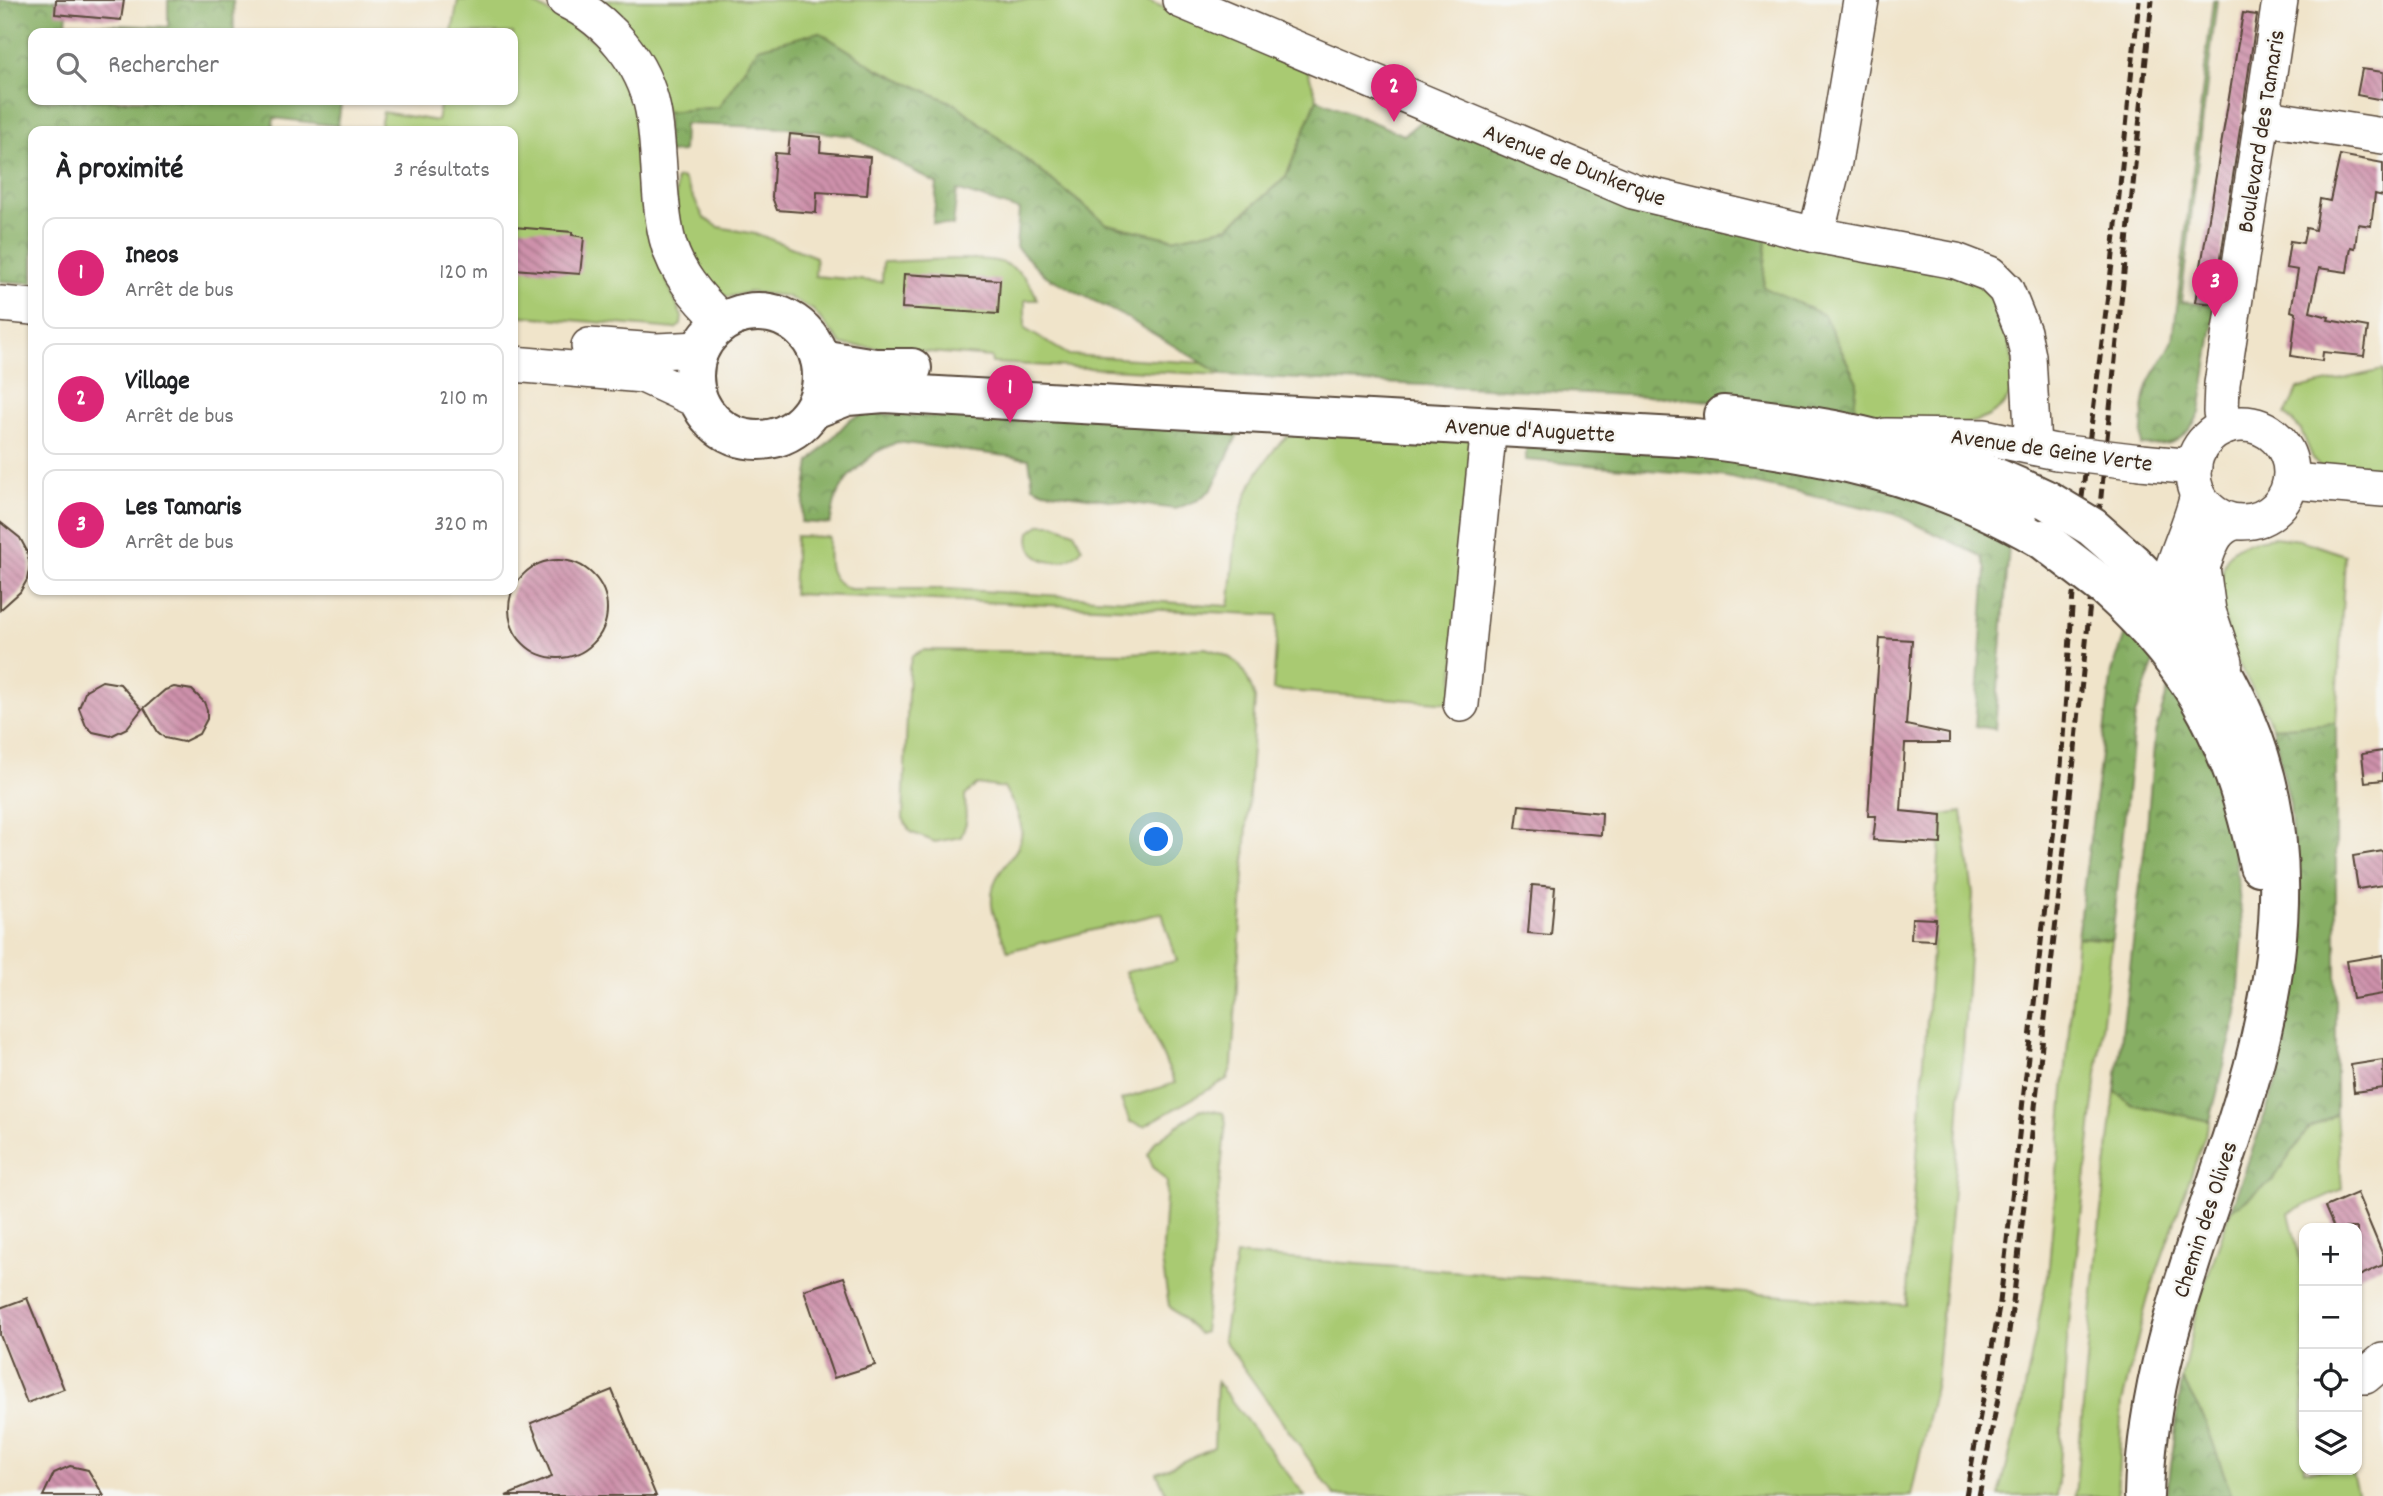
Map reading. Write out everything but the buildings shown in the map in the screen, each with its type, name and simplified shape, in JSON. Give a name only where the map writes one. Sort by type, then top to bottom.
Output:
[{"type":"main road","points":[[763,312],[785,317],[799,327],[814,344],[820,359],[820,397],[814,409],[799,426],[771,440],[739,438],[711,421],[697,400],[693,386],[694,363],[712,336],[746,313],[763,312]]},
{"type":"main road","name":"Avenue d'Auguette","points":[[820,359],[875,368],[1702,413],[1807,425],[1868,436],[1927,451],[1990,474],[2047,500],[2092,527],[2181,668]]},
{"type":"main road","name":"Avenue d'Auguette","points":[[814,409],[847,396],[884,393],[1695,438],[1825,458],[1883,470],[1935,487],[1981,505],[2133,591]]},
{"type":"main road","name":"Chemin des Olives","points":[[2133,591],[2193,626],[2245,714],[2265,768],[2277,824],[2278,892],[2275,944],[2263,1027],[2252,1070],[2186,1270],[2159,1366],[2149,1427],[2144,1496]]},
{"type":"main road","name":"Chemin des Olives","points":[[2181,668],[2220,733],[2235,768],[2250,823],[2275,944]]},
{"type":"street","points":[[518,341],[656,351],[712,336],[667,240],[653,109],[632,59],[595,18],[565,0]]},
{"type":"street","name":"Avenue de Dunkerque","points":[[1180,0],[1633,191],[1816,235],[1956,261],[1990,274],[2006,290],[2016,310],[2028,356],[2029,386],[2045,449]]},
{"type":"street","points":[[1816,235],[1835,162],[1861,0]]},
{"type":"street","name":"Boulevard des Tamaris","points":[[2225,427],[2221,412],[2222,384],[2280,0]]},
{"type":"street","points":[[2262,117],[2383,136]]},
{"type":"street","points":[[0,304],[28,307]]},
{"type":"street","points":[[0,327],[28,329]]},
{"type":"street","points":[[518,364],[643,375],[697,400]]},
{"type":"street","points":[[1984,437],[2017,410],[2029,386]]},
{"type":"street","points":[[2247,425],[2263,429],[2277,438],[2287,451],[2292,481],[2280,506],[2267,516],[2234,522],[2218,532],[2190,588],[2133,591],[2172,565],[2196,481],[2196,456],[2204,442],[2225,427],[2247,425]]},
{"type":"street","points":[[1461,704],[1489,426]]},
{"type":"street","name":"Avenue de Geine Verte","points":[[1868,436],[1941,434],[1984,437],[2045,449],[2141,462],[2196,481]]},
{"type":"street","points":[[2196,481],[2205,507],[2218,517],[2234,522]]},
{"type":"street","points":[[2292,481],[2383,489]]},
{"type":"street","name":"Chemin des Olives","points":[[2202,567],[2210,621],[2245,714]]},
{"type":"green space","points":[[0,0],[68,0],[66,23],[168,27],[168,0],[233,0],[234,28],[28,28],[28,105],[341,105],[338,126],[274,118],[273,126],[28,126],[28,283],[0,281]]},
{"type":"green space","points":[[458,0],[524,0],[592,39],[620,70],[636,103],[655,253],[682,317],[681,325],[675,329],[518,315],[518,126],[380,126],[383,112],[437,121],[440,105],[518,105],[518,28],[453,28]]},
{"type":"green space","points":[[589,0],[1146,0],[1307,68],[1317,99],[1286,177],[1228,227],[1173,239],[1107,224],[957,105],[878,69],[819,32],[758,48],[719,107],[667,112]]},
{"type":"green space","points":[[2213,0],[2217,0],[2181,302],[2216,305],[2200,413],[2189,430],[2176,440],[2161,445],[2141,445],[2148,386],[2173,340]]},
{"type":"green space","points":[[819,32],[878,69],[957,105],[1107,224],[1173,239],[1228,227],[1286,177],[1317,99],[1404,135],[1427,116],[1767,239],[1763,287],[1824,315],[1857,382],[1853,418],[1775,407],[1667,397],[1223,375],[1127,318],[1046,276],[1016,247],[1019,210],[957,190],[953,226],[933,223],[937,184],[851,136],[791,128],[684,124],[683,152],[667,153],[667,112],[719,107],[758,48]]},
{"type":"green space","points":[[681,178],[704,218],[719,227],[760,235],[816,257],[815,276],[882,282],[883,262],[965,259],[996,261],[1017,270],[1035,294],[1037,300],[1025,300],[1025,329],[1069,355],[1202,363],[1223,375],[992,363],[991,357],[842,345],[813,310],[786,296],[749,292],[728,297],[707,288],[677,231],[676,179]]},
{"type":"green space","points":[[1767,239],[1961,275],[2000,299],[2015,378],[2004,404],[1988,417],[1967,424],[1919,426],[1853,418],[1763,287]]},
{"type":"green space","points":[[2383,370],[2383,475],[2321,468],[2314,461],[2301,430],[2285,414],[2298,389]]},
{"type":"green space","points":[[866,413],[1030,422],[1043,414],[1240,430],[1212,489],[1198,500],[1175,509],[1044,491],[1033,486],[1029,459],[897,442],[876,452],[849,476],[836,497],[830,524],[801,522],[810,462],[850,419]]},
{"type":"green space","points":[[1290,434],[1472,437],[1452,703],[1273,690],[1278,615],[793,594],[796,536],[829,537],[832,575],[850,589],[947,589],[1229,606],[1238,521],[1249,488],[1277,447]]},
{"type":"green space","points":[[1526,443],[1751,459],[1837,471],[2010,533],[1995,729],[1975,726],[1986,569],[1981,556],[1895,514],[1722,476],[1526,460]]},
{"type":"green space","points":[[1041,524],[1054,524],[1074,532],[1082,548],[1066,560],[1057,562],[1039,558],[1033,552],[1030,532]]},
{"type":"green space","points":[[2273,537],[2300,540],[2345,555],[2336,723],[2273,728],[2231,645],[2222,602],[2226,561],[2232,551],[2241,545]]},
{"type":"green space","points":[[2128,625],[2157,654],[2135,715],[2112,940],[2077,937],[2112,672]]},
{"type":"green space","points":[[1205,648],[1225,655],[1238,664],[1255,698],[1232,1065],[1227,1079],[1144,1126],[1130,1122],[1121,1100],[1175,1083],[1125,972],[1177,961],[1162,913],[1008,951],[993,910],[993,887],[1020,842],[1021,829],[1017,811],[1004,788],[977,784],[965,796],[966,823],[961,837],[935,842],[910,832],[903,818],[909,668],[912,656],[923,650],[1131,653]]},
{"type":"green space","points":[[2171,679],[2205,747],[2233,834],[2243,934],[2237,1014],[2210,1121],[2131,1104],[2115,1091],[2147,827],[2155,734]]},
{"type":"green space","points":[[2336,723],[2336,1114],[2308,1129],[2272,1181],[2231,1210],[2276,1083],[2293,992],[2298,919],[2290,805],[2273,728]]},
{"type":"green space","points":[[1962,812],[1973,894],[1957,1144],[1936,1382],[1911,1496],[1335,1496],[1223,1339],[1236,1255],[1906,1305],[1942,815]]},
{"type":"green space","points":[[2077,937],[2112,940],[2067,1342],[2057,1496],[1999,1496],[2021,1409],[2049,1266]]},
{"type":"green space","points":[[2115,1091],[2131,1104],[2210,1121],[2148,1297],[2122,1403],[2117,1496],[2075,1496],[2098,1237]]},
{"type":"green space","points":[[1201,1109],[1223,1113],[1226,1122],[1204,1332],[1199,1334],[1169,1306],[1162,1261],[1167,1182],[1153,1167],[1148,1155],[1155,1142]]},
{"type":"green space","points":[[2336,1114],[2342,1189],[2289,1213],[2299,1255],[2299,1475],[2352,1475],[2358,1496],[2232,1496],[2204,1419],[2182,1379],[2197,1307],[2231,1210],[2272,1181],[2308,1129]]},
{"type":"green space","points":[[2182,1379],[2204,1419],[2232,1496],[2167,1496]]},
{"type":"green space","points":[[1217,1382],[1305,1496],[1167,1496],[1157,1473],[1214,1447]]},
{"type":"railway","points":[[1966,1496],[2000,1302],[2061,767],[2077,536],[2112,264],[2139,0]]},
{"type":"railway","points":[[1979,1496],[2003,1373],[2013,1303],[2073,769],[2152,0]]},
{"type":"place","name":"Village","points":[[1394,122]]},
{"type":"place","name":"Les Tamaris","points":[[2215,317]]},
{"type":"place","name":"Ineos","points":[[1010,423]]}]
